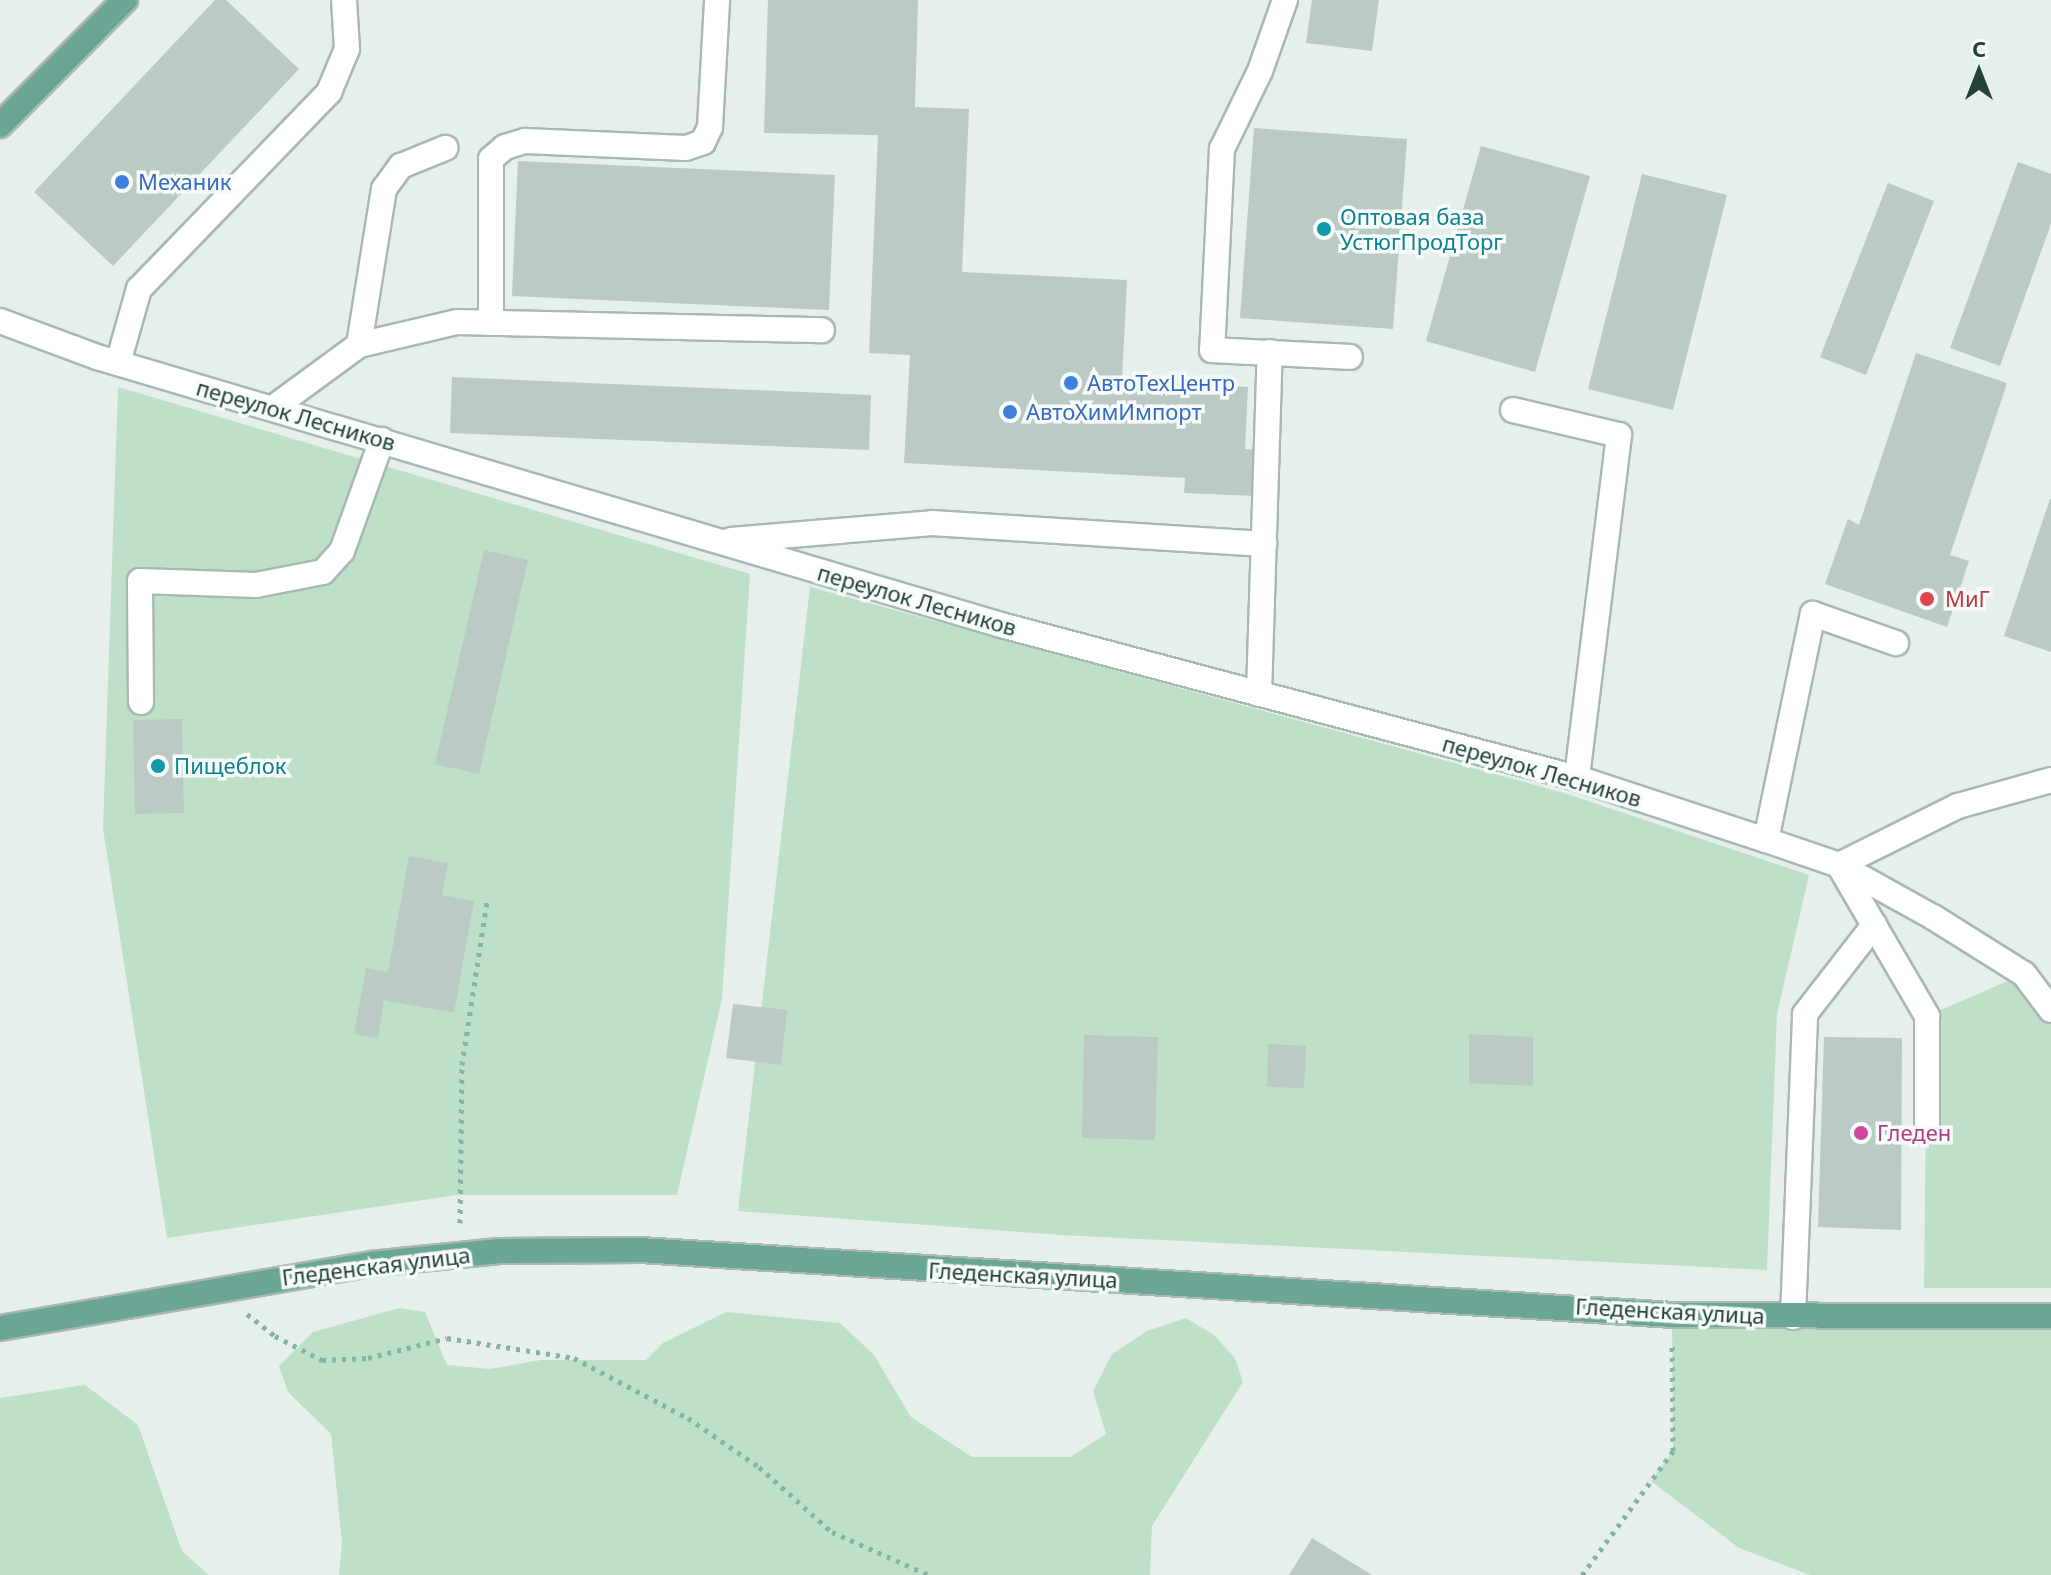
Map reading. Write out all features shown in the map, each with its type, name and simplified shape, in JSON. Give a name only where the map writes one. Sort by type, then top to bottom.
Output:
[{"type":"main road","points":[[0,125],[125,0]]},
{"type":"main road","name":"Гледенская улица","points":[[0,1328],[215,1288],[371,1264],[499,1251],[640,1250],[1672,1315],[2051,1316]]},
{"type":"street","points":[[118,363],[139,289],[329,92],[347,49],[344,0]]},
{"type":"street","points":[[491,323],[491,159],[505,147],[525,141],[686,148],[703,142],[710,127],[717,0]]},
{"type":"street","points":[[1285,0],[1260,71],[1222,149],[1212,350],[1350,357]]},
{"type":"street","points":[[359,345],[384,189],[401,166],[445,148]]},
{"type":"street","name":"переулок Лесников","points":[[0,321],[118,363],[719,541],[1259,694],[1577,778],[1766,840],[1839,865],[2024,974],[2051,1010]]},
{"type":"street","points":[[273,408],[359,345],[457,322],[822,330]]},
{"type":"street","points":[[1259,694],[1270,352]]},
{"type":"street","points":[[1513,410],[1619,435],[1577,778]]},
{"type":"street","points":[[141,702],[140,581],[256,585],[323,572],[342,551],[382,440]]},
{"type":"street","points":[[719,541],[932,523],[1264,544]]},
{"type":"street","points":[[1766,840],[1813,614],[1896,643]]},
{"type":"street","points":[[1927,1123],[1927,1016],[1839,865],[1958,806],[2051,780]]},
{"type":"street","points":[[1793,1317],[1805,1014],[1874,925]]},
{"type":"path","points":[[460,1223],[462,1065],[487,901]]},
{"type":"path","points":[[215,1288],[275,1336],[322,1360],[368,1358],[447,1338],[574,1358],[688,1418],[759,1467],[832,1532],[929,1575]]},
{"type":"path","points":[[1582,1575],[1673,1451],[1672,1315]]},
{"type":"green space","points":[[118,387],[750,574],[722,999],[677,1195],[457,1195],[167,1238],[103,829]]},
{"type":"green space","points":[[810,587],[1564,793],[1809,875],[1777,1014],[1767,1270],[1061,1235],[738,1211]]},
{"type":"green space","points":[[2024,974],[2051,1010],[2051,1288],[1924,1288],[1927,1016]]},
{"type":"green space","points":[[399,1308],[425,1312],[447,1365],[490,1369],[541,1360],[646,1360],[663,1343],[726,1312],[840,1323],[874,1355],[911,1417],[972,1457],[1070,1457],[1106,1434],[1093,1391],[1112,1354],[1147,1331],[1186,1318],[1214,1335],[1235,1358],[1243,1382],[1152,1526],[1150,1575],[339,1575],[342,1542],[331,1434],[288,1392],[279,1366],[313,1332]]},
{"type":"green space","points":[[1672,1315],[2051,1316],[2051,1575],[1810,1575],[1739,1548],[1651,1481],[1673,1451]]},
{"type":"green space","points":[[85,1385],[138,1425],[182,1551],[209,1575],[0,1575],[0,1398]]},
{"type":"building","points":[[215,0],[226,0],[299,69],[113,266],[34,192]]},
{"type":"building","points":[[768,0],[918,0],[915,107],[969,109],[962,272],[1127,280],[1122,380],[1248,387],[1245,449],[1258,450],[1256,496],[1184,493],[1185,478],[904,463],[910,355],[869,353],[878,135],[764,133]]},
{"type":"building","points":[[1312,0],[1379,0],[1372,51],[1306,43]]},
{"type":"building","name":"Оптовая база УстюгПродТорг","points":[[1254,128],[1407,139],[1393,329],[1240,318]]},
{"type":"building","points":[[1481,146],[1590,176],[1535,372],[1426,341]]},
{"type":"building","points":[[518,161],[835,175],[829,310],[512,296]]},
{"type":"building","points":[[2018,162],[2051,174],[2051,224],[2000,366],[1950,348]]},
{"type":"building","points":[[1642,174],[1727,195],[1673,410],[1588,389]]},
{"type":"building","points":[[1888,183],[1934,201],[1866,375],[1820,357]]},
{"type":"building","points":[[1916,353],[2007,383],[1950,555],[1969,561],[1947,627],[1825,584],[1848,519],[1859,525]]},
{"type":"building","points":[[452,377],[871,395],[869,450],[450,433]]},
{"type":"building","points":[[2051,499],[2051,652],[2004,636]]},
{"type":"building","points":[[484,550],[528,560],[479,774],[435,764]]},
{"type":"building","name":"Пищеблок","points":[[182,719],[184,813],[135,814],[133,720]]},
{"type":"building","points":[[409,856],[448,863],[442,895],[474,901],[454,1013],[384,1000],[378,1038],[354,1034],[366,968],[388,972]]},
{"type":"building","points":[[733,1004],[787,1010],[781,1065],[726,1058]]},
{"type":"building","points":[[1469,1034],[1533,1037],[1533,1086],[1469,1083]]},
{"type":"building","points":[[1084,1035],[1158,1037],[1155,1140],[1082,1138]]},
{"type":"building","name":"Гледен","points":[[1824,1037],[1902,1038],[1901,1230],[1818,1227]]},
{"type":"building","points":[[1268,1044],[1306,1046],[1304,1088],[1267,1087]]},
{"type":"building","points":[[1312,1538],[1372,1575],[1289,1575]]},
{"type":"place","name":"Механик","points":[[122,182]]},
{"type":"place","name":"Оптовая база УстюгПродТорг","points":[[1324,229]]},
{"type":"place","name":"АвтоТехЦентр","points":[[1071,383]]},
{"type":"place","name":"АвтоХимИмпорт","points":[[1010,412]]},
{"type":"place","name":"МиГ","points":[[1927,599]]},
{"type":"place","name":"Пищеблок","points":[[158,766]]},
{"type":"place","name":"Гледен","points":[[1861,1133]]}]
